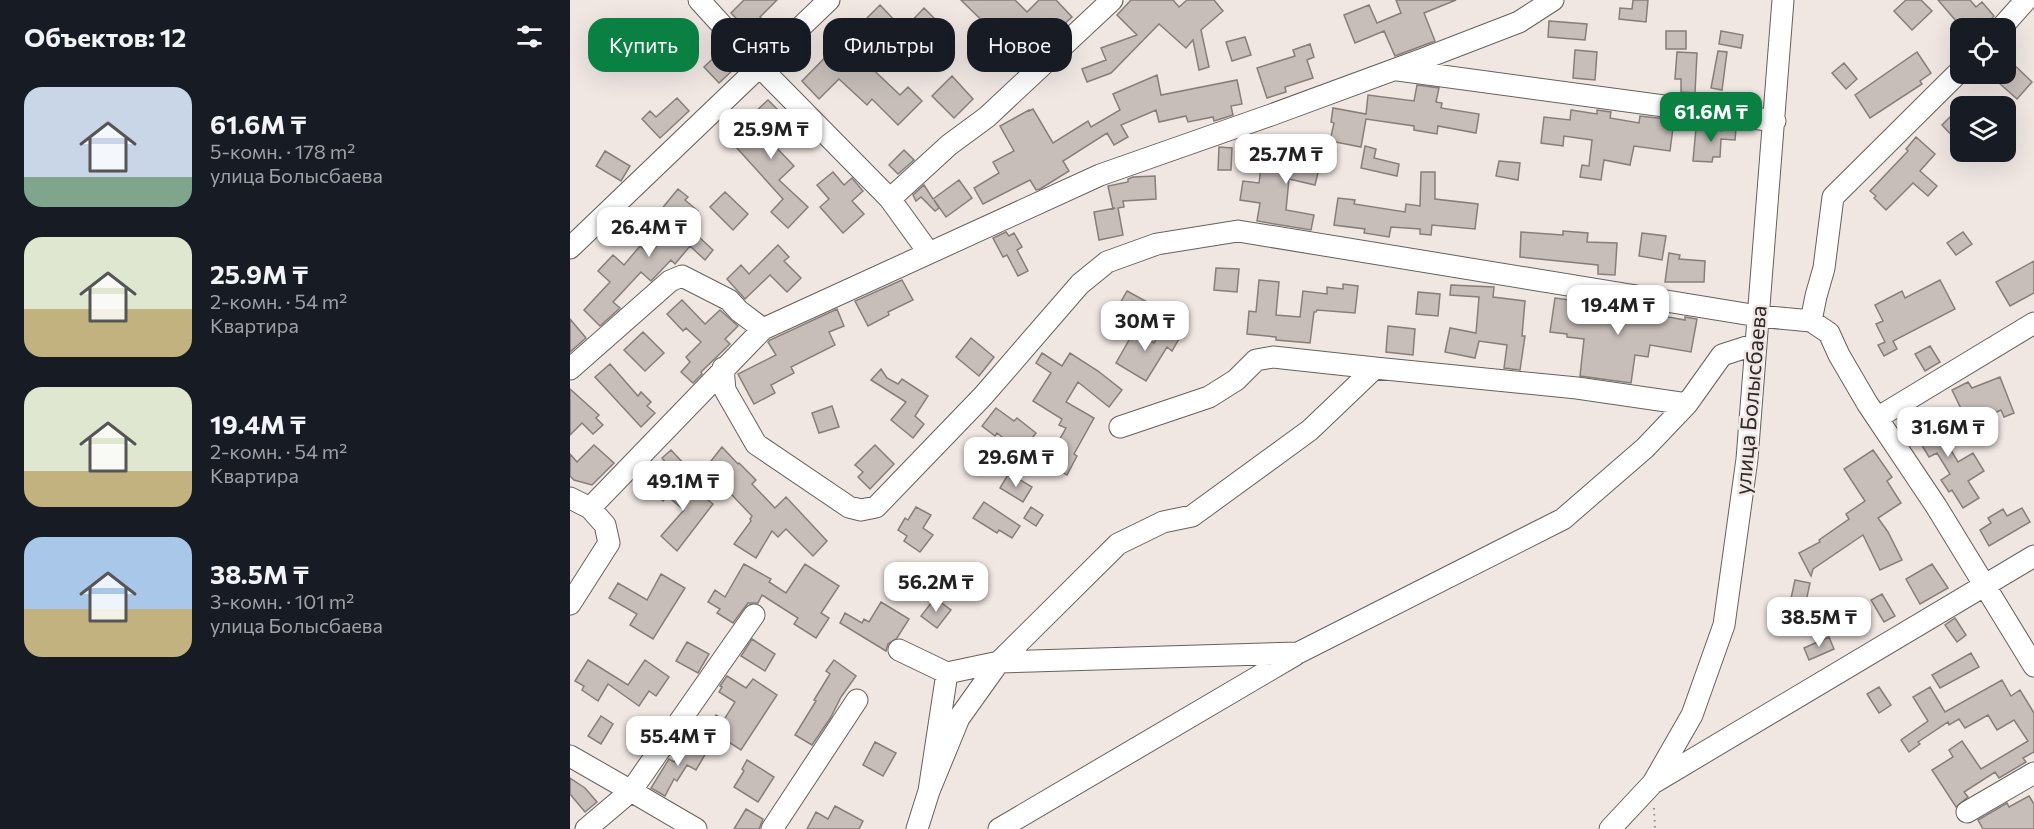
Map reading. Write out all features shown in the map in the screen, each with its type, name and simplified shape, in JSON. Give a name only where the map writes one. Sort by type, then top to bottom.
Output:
[{"type":"street","points":[[699,0],[715,18]]},
{"type":"street","points":[[810,18],[829,0]]},
{"type":"street","points":[[890,199],[949,145],[987,117],[1112,0]]},
{"type":"street","points":[[590,508],[763,329],[1100,175],[1394,70],[1519,22],[1552,0]]},
{"type":"street","name":"улица Болысбаева","points":[[1653,783],[1692,715],[1724,625],[1747,459],[1783,0]]},
{"type":"street","points":[[2010,18],[2026,0]]},
{"type":"street","points":[[1394,70],[1774,121]]},
{"type":"street","points":[[570,248],[755,72]]},
{"type":"street","points":[[765,72],[890,199],[929,253]]},
{"type":"street","points":[[1811,321],[1824,268],[1833,197],[1950,81]]},
{"type":"street","points":[[723,369],[725,390],[756,444],[849,507],[861,510],[876,507],[950,431],[1080,284],[1107,262],[1157,244],[1238,231],[1758,316],[1811,321],[1829,333],[1839,356],[1877,418],[1936,506],[2034,666]]},
{"type":"street","points":[[570,369],[670,281],[682,276],[729,300],[739,311],[763,329]]},
{"type":"street","points":[[1877,418],[2034,322]]},
{"type":"street","points":[[999,829],[1298,653],[1563,519],[1645,448],[1687,404],[1722,355],[1756,344]]},
{"type":"street","points":[[1120,427],[1209,397],[1236,380],[1256,360],[1273,357],[1577,388],[1687,404]]},
{"type":"street","points":[[918,829],[929,792],[959,718],[999,662],[1118,544],[1163,522],[1192,516],[1310,430],[1375,368]]},
{"type":"street","points":[[570,498],[590,508],[605,525],[609,543],[570,604]]},
{"type":"street","points":[[1610,829],[1653,783],[2034,556]]},
{"type":"street","points":[[586,829],[631,791],[754,615]]},
{"type":"street","points":[[899,650],[946,674],[999,662],[1298,653]]},
{"type":"street","points":[[929,792],[946,674]]},
{"type":"street","points":[[772,829],[857,700]]},
{"type":"street","points":[[570,756],[696,829]]},
{"type":"street","points":[[1967,812],[2034,773]]},
{"type":"building","points":[[744,0],[777,0],[761,18],[736,18],[731,13]]},
{"type":"building","points":[[961,0],[1015,0],[1027,12],[1039,0],[1056,0],[1072,17],[1071,18],[979,18]]},
{"type":"building","points":[[1131,0],[1173,0],[1179,7],[1187,0],[1214,0],[1223,11],[1201,30],[1209,67],[1199,70],[1193,40],[1186,48],[1159,24],[1111,73],[1087,82],[1082,69],[1106,60],[1101,48],[1137,35],[1117,15]]},
{"type":"building","points":[[1396,0],[1456,0],[1424,13],[1435,41],[1395,56],[1384,31],[1355,43],[1344,15],[1369,5],[1377,23],[1401,13]]},
{"type":"building","points":[[1633,0],[1648,0],[1646,22],[1619,19],[1620,8],[1632,9]]},
{"type":"building","points":[[1906,0],[1921,0],[1932,11],[1912,30],[1894,11]]},
{"type":"building","points":[[1938,0],[1970,0],[1976,7],[1982,2],[1994,16],[1992,18],[1953,18]]},
{"type":"building","points":[[880,5],[892,18],[867,18]]},
{"type":"building","points":[[924,8],[934,18],[914,18]]},
{"type":"building","points":[[1549,21],[1587,24],[1585,40],[1548,37]]},
{"type":"building","points":[[1666,31],[1686,31],[1686,49],[1666,49]]},
{"type":"building","points":[[1721,31],[1743,35],[1741,48],[1719,44]]},
{"type":"building","points":[[1245,37],[1251,55],[1232,61],[1226,42]]},
{"type":"building","points":[[1310,44],[1314,57],[1307,60],[1313,78],[1285,87],[1286,92],[1267,98],[1257,68],[1295,56],[1293,50]]},
{"type":"building","points":[[1575,50],[1597,52],[1595,80],[1573,78]]},
{"type":"building","points":[[1718,51],[1727,52],[1722,90],[1711,88]]},
{"type":"building","points":[[1677,52],[1697,53],[1695,93],[1681,92],[1681,79],[1675,79]]},
{"type":"building","points":[[1917,52],[1931,73],[1920,81],[1922,84],[1870,118],[1855,95]]},
{"type":"building","points":[[711,60],[711,72],[731,72],[719,83],[704,67]]},
{"type":"building","points":[[823,60],[823,72],[876,72],[900,95],[908,87],[922,101],[898,125],[872,99],[867,105],[839,79],[819,99],[802,81]]},
{"type":"building","points":[[1844,63],[1857,79],[1846,89],[1832,73]]},
{"type":"building","points":[[2016,67],[2032,82],[2017,99],[2000,84],[2016,84]]},
{"type":"building","points":[[1157,75],[1161,95],[1237,80],[1242,104],[1231,106],[1233,115],[1214,121],[1213,117],[1188,122],[1186,116],[1159,122],[1156,110],[1121,125],[1128,137],[1114,145],[1107,133],[1063,161],[1069,171],[1040,189],[1036,190],[1030,180],[983,204],[974,188],[999,173],[993,162],[1014,151],[1000,126],[1033,109],[1053,143],[1088,121],[1091,127],[1120,110],[1113,94]]},
{"type":"building","points":[[952,76],[973,99],[954,118],[932,96]]},
{"type":"building","points":[[1417,85],[1439,88],[1436,102],[1442,103],[1441,108],[1479,114],[1476,133],[1438,126],[1437,134],[1414,130],[1414,126],[1366,119],[1361,147],[1330,141],[1334,123],[1331,122],[1333,108],[1366,114],[1368,95],[1414,101]]},
{"type":"building","points":[[677,98],[689,111],[660,138],[642,119],[650,111],[656,117]]},
{"type":"building","points":[[768,100],[789,121],[769,140],[794,166],[779,180],[808,207],[788,228],[771,212],[783,199],[736,147],[753,132],[744,122]]},
{"type":"building","points":[[1571,110],[1597,114],[1597,110],[1611,112],[1610,118],[1639,123],[1640,116],[1674,120],[1670,151],[1634,146],[1630,165],[1604,160],[1601,180],[1580,177],[1582,165],[1589,166],[1592,140],[1564,136],[1563,146],[1541,143],[1544,117],[1570,120]]},
{"type":"building","points":[[1950,117],[1950,133],[1942,125]]},
{"type":"building","points":[[1722,127],[1736,129],[1735,140],[1721,139],[1720,157],[1713,157],[1712,162],[1693,161],[1696,128],[1722,131]]},
{"type":"building","points":[[1916,137],[1935,154],[1920,171],[1937,186],[1928,196],[1913,183],[1886,210],[1870,191],[1908,151],[1906,149]]},
{"type":"building","points":[[1308,140],[1332,145],[1328,161],[1321,160],[1315,185],[1289,179],[1286,210],[1314,215],[1311,230],[1257,221],[1260,203],[1240,200],[1243,181],[1259,183],[1262,161],[1277,164],[1279,149],[1306,153]]},
{"type":"building","points":[[1365,146],[1376,149],[1374,158],[1399,164],[1397,176],[1361,168]]},
{"type":"building","points":[[1219,147],[1232,148],[1231,170],[1218,170]]},
{"type":"building","points":[[904,150],[914,160],[898,174],[889,165]]},
{"type":"building","points":[[605,151],[630,166],[621,181],[596,166]]},
{"type":"building","points":[[1499,161],[1520,163],[1518,180],[1496,176]]},
{"type":"building","points":[[833,172],[844,185],[852,178],[863,191],[852,201],[864,214],[843,233],[820,207],[829,199],[817,185]]},
{"type":"building","points":[[1421,172],[1435,172],[1435,199],[1478,204],[1475,229],[1432,225],[1431,235],[1420,234],[1420,229],[1391,227],[1389,237],[1364,233],[1365,229],[1334,225],[1338,198],[1355,200],[1354,204],[1405,212],[1406,204],[1420,206]]},
{"type":"building","points":[[1155,176],[1156,199],[1123,201],[1124,207],[1118,208],[1123,235],[1099,240],[1094,212],[1113,208],[1108,186],[1128,182],[1128,179],[1133,177]]},
{"type":"building","points":[[959,180],[972,198],[946,217],[934,200],[939,208],[935,211],[921,197],[916,201],[913,195],[924,185],[933,199]]},
{"type":"building","points":[[678,189],[688,197],[685,200],[698,211],[686,225],[713,250],[705,260],[690,246],[675,264],[671,260],[651,281],[641,272],[613,302],[620,308],[600,326],[584,310],[610,282],[598,271],[613,255],[624,265],[640,246],[650,254],[675,223],[660,211]]},
{"type":"building","points":[[725,192],[748,214],[733,230],[710,207]]},
{"type":"building","points":[[1563,231],[1588,233],[1587,242],[1617,243],[1615,275],[1598,274],[1598,265],[1520,257],[1521,232],[1563,235]]},
{"type":"building","points":[[1006,232],[1009,236],[1014,233],[1022,247],[1017,250],[1028,271],[1018,276],[1007,255],[1003,257],[993,238]]},
{"type":"building","points":[[1963,232],[1972,244],[1956,255],[1947,243]]},
{"type":"building","points":[[1642,233],[1666,236],[1662,260],[1639,256]]},
{"type":"building","points":[[778,245],[789,257],[784,261],[801,278],[787,292],[770,275],[745,299],[727,279],[741,265],[749,274]]},
{"type":"building","points":[[1669,253],[1680,255],[1679,259],[1705,261],[1704,282],[1665,282]]},
{"type":"building","points":[[2034,261],[2034,293],[2010,306],[1996,282]]},
{"type":"building","points":[[1216,268],[1239,269],[1237,292],[1214,290]]},
{"type":"building","points":[[902,280],[913,300],[888,312],[889,315],[868,326],[855,301]]},
{"type":"building","points":[[1259,280],[1279,282],[1276,315],[1300,317],[1303,291],[1327,294],[1327,287],[1343,289],[1343,284],[1358,286],[1355,313],[1317,310],[1314,312],[1310,343],[1276,340],[1276,337],[1247,334],[1249,311],[1256,312]]},
{"type":"building","points":[[1940,280],[1955,309],[1893,341],[1897,349],[1884,356],[1878,345],[1885,342],[1876,324],[1883,321],[1875,305],[1902,291],[1905,298]]},
{"type":"building","points":[[1451,285],[1494,287],[1493,297],[1525,301],[1522,336],[1525,336],[1520,370],[1504,368],[1507,345],[1479,341],[1475,358],[1445,352],[1450,328],[1476,333],[1479,297],[1450,295]]},
{"type":"building","points":[[1127,291],[1151,304],[1138,327],[1114,314]]},
{"type":"building","points":[[1418,292],[1440,294],[1438,316],[1416,314]]},
{"type":"building","points":[[1555,298],[1641,310],[1641,312],[1685,320],[1685,317],[1697,319],[1691,352],[1650,345],[1648,357],[1635,355],[1631,383],[1580,376],[1584,339],[1550,332]]},
{"type":"building","points":[[682,300],[705,324],[720,310],[738,326],[725,339],[730,344],[693,383],[681,372],[690,362],[686,357],[701,342],[686,328],[683,331],[667,314]]},
{"type":"building","points":[[837,309],[844,326],[829,332],[835,345],[791,367],[794,373],[771,385],[775,393],[754,404],[738,374],[776,355],[768,342],[770,340]]},
{"type":"building","points":[[570,319],[586,338],[570,352]]},
{"type":"building","points":[[1127,326],[1154,343],[1164,327],[1180,337],[1172,351],[1167,347],[1146,381],[1116,363],[1129,340],[1121,335]]},
{"type":"building","points":[[1388,326],[1415,329],[1413,355],[1386,352]]},
{"type":"building","points":[[643,332],[664,353],[645,371],[624,350]]},
{"type":"building","points":[[971,338],[994,357],[979,376],[956,357]]},
{"type":"building","points":[[1930,346],[1940,362],[1925,371],[1915,354]]},
{"type":"building","points":[[1042,353],[1062,366],[1070,353],[1122,390],[1109,407],[1078,382],[1066,402],[1094,418],[1074,454],[1077,456],[1067,475],[1046,463],[1066,428],[1059,425],[1062,419],[1033,401],[1051,373],[1036,363]]},
{"type":"building","points":[[610,364],[638,396],[641,392],[651,402],[647,406],[655,413],[641,427],[595,377]]},
{"type":"building","points":[[881,369],[887,378],[898,384],[902,379],[928,396],[915,416],[924,424],[913,438],[891,420],[906,402],[871,380]]},
{"type":"building","points":[[2000,377],[2014,413],[2004,417],[2001,410],[1969,425],[1952,390],[1968,382],[1972,388]]},
{"type":"building","points":[[570,389],[599,415],[596,418],[603,425],[593,434],[582,423],[570,435]]},
{"type":"building","points":[[832,406],[839,427],[819,433],[812,413]]},
{"type":"building","points":[[996,408],[1014,421],[1017,418],[1036,433],[1021,452],[997,433],[995,436],[982,426]]},
{"type":"building","points":[[1930,411],[1932,415],[1936,413],[1951,437],[1945,440],[1958,462],[1973,453],[1984,471],[1968,481],[1979,498],[1963,508],[1952,490],[1949,492],[1941,480],[1950,474],[1937,453],[1929,457],[1911,427],[1917,424],[1915,420]]},
{"type":"building","points":[[594,445],[614,463],[592,485],[574,480],[570,476],[570,454],[577,462]]},
{"type":"building","points":[[875,445],[894,464],[870,489],[858,477],[863,472],[855,465]]},
{"type":"building","points":[[722,447],[756,480],[752,484],[775,508],[786,497],[827,541],[813,556],[786,529],[778,537],[772,531],[756,558],[734,544],[751,521],[752,516],[730,493],[728,496],[704,470]]},
{"type":"building","points":[[671,450],[684,464],[674,472],[662,458]]},
{"type":"building","points":[[1873,450],[1892,477],[1887,481],[1901,503],[1878,518],[1902,560],[1880,570],[1863,535],[1813,569],[1811,576],[1799,553],[1820,542],[1819,540],[1849,519],[1846,514],[1865,501],[1844,469]]},
{"type":"building","points":[[1009,473],[1032,487],[1023,502],[1000,488]]},
{"type":"building","points":[[664,478],[683,496],[691,486],[713,504],[677,551],[661,536],[684,510],[667,496],[663,501],[652,490]]},
{"type":"building","points":[[984,502],[1020,526],[1012,538],[999,530],[997,533],[973,518]]},
{"type":"building","points":[[916,507],[931,515],[923,528],[933,535],[920,552],[904,541],[907,536],[898,530],[905,518],[908,520]]},
{"type":"building","points":[[1031,507],[1043,515],[1036,526],[1024,518]]},
{"type":"building","points":[[2022,508],[2030,522],[1989,546],[1980,530],[1991,523],[1988,518],[2003,509],[2007,516]]},
{"type":"building","points":[[744,564],[771,579],[769,582],[786,593],[805,564],[839,586],[821,613],[829,618],[816,638],[794,624],[798,618],[762,595],[758,603],[748,603],[733,623],[717,613],[720,609],[708,602],[715,590],[725,597]]},
{"type":"building","points":[[1932,564],[1948,588],[1920,604],[1906,579]]},
{"type":"building","points":[[661,574],[685,588],[653,639],[630,625],[637,614],[609,598],[618,583],[647,600]]},
{"type":"building","points":[[1795,580],[1810,583],[1802,620],[1787,617]]},
{"type":"building","points":[[1882,594],[1895,616],[1884,622],[1871,600]]},
{"type":"building","points":[[935,598],[951,610],[937,628],[921,616]]},
{"type":"building","points":[[881,602],[909,619],[897,638],[888,644],[886,651],[840,623],[845,613],[862,623],[864,619],[869,622]]},
{"type":"building","points":[[1955,618],[1966,635],[1957,642],[1945,625]]},
{"type":"building","points":[[1829,637],[1834,649],[1809,660],[1804,648]]},
{"type":"building","points":[[752,639],[775,654],[765,671],[741,656]]},
{"type":"building","points":[[687,642],[709,654],[698,673],[676,661]]},
{"type":"building","points":[[1971,653],[1979,667],[1940,688],[1932,675]]},
{"type":"building","points":[[588,660],[628,685],[645,660],[669,677],[656,696],[649,691],[639,706],[608,684],[598,701],[582,690],[584,686],[575,681]]},
{"type":"building","points":[[834,660],[856,676],[812,745],[795,735],[816,701],[814,700],[830,674],[826,671]]},
{"type":"building","points":[[727,676],[746,688],[753,679],[777,695],[741,750],[708,729],[716,715],[724,720],[735,702],[719,692]]},
{"type":"building","points":[[2002,680],[2011,696],[2020,690],[2034,713],[2034,752],[2023,758],[2026,762],[1999,778],[1995,772],[1964,792],[1968,797],[1956,807],[1932,770],[1953,757],[1949,750],[1962,741],[1981,769],[2028,741],[2014,720],[1997,730],[1988,715],[1965,728],[1959,719],[1949,725],[1948,722],[1918,742],[1920,744],[1909,752],[1901,740],[1928,721],[1913,697],[1930,687],[1945,712]]},
{"type":"building","points":[[1879,687],[1891,705],[1879,713],[1867,694]]},
{"type":"building","points":[[601,716],[613,724],[601,744],[588,736]]},
{"type":"building","points":[[685,741],[706,753],[696,770],[687,765],[677,781],[674,779],[665,796],[651,788],[669,759],[674,762]]},
{"type":"building","points":[[875,742],[896,753],[883,776],[863,765]]},
{"type":"building","points":[[747,760],[774,777],[758,802],[734,787],[744,771],[742,769]]},
{"type":"building","points":[[570,778],[585,788],[597,802],[585,812],[570,794]]},
{"type":"building","points":[[2029,796],[2034,804],[2034,829],[1983,829],[1978,820],[2007,803],[2009,807]]},
{"type":"building","points":[[835,806],[863,821],[859,829],[807,829],[816,812],[828,819]]},
{"type":"building","points":[[746,809],[763,819],[759,829],[734,829]]}]
